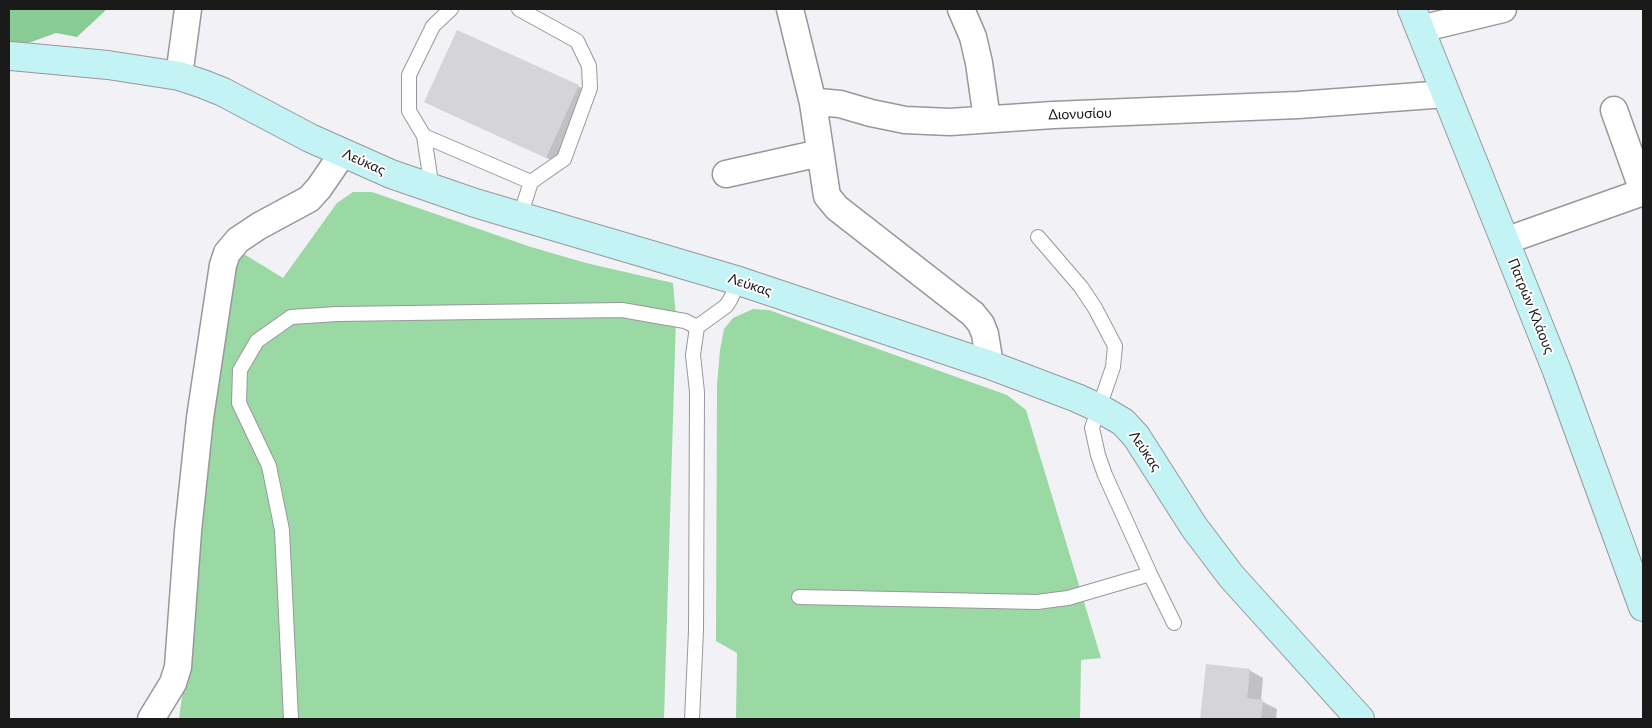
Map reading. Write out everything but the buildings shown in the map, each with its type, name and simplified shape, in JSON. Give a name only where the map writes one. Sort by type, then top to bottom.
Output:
[{"type":"street","points":[[179,76],[188,9]]},
{"type":"street","points":[[790,9],[813,103],[827,196],[836,208],[973,314],[981,324],[985,334],[990,365]]},
{"type":"street","points":[[961,9],[973,38],[988,119]]},
{"type":"street","points":[[1416,19],[1503,9]]},
{"type":"street","name":"Πατρών Κλάους","points":[[1416,19],[1557,371],[1642,601]]},
{"type":"street","name":"Λεύκας","points":[[11,56],[108,65],[179,76],[223,92],[370,166],[520,216],[739,281],[990,365],[1099,408],[1123,422],[1136,436],[1194,527],[1231,576],[1360,719]]},
{"type":"street","name":"Διονυσίου","points":[[813,103],[840,104],[906,120],[950,122],[1298,105],[1446,94]]},
{"type":"street","points":[[1505,242],[1643,191],[1614,110]]},
{"type":"street","points":[[151,719],[173,683],[178,667],[195,460],[223,264],[227,253],[238,240],[258,226],[309,198],[342,153]]},
{"type":"street","points":[[726,174],[820,153]]},
{"type":"lane","points":[[432,188],[424,136],[409,111],[409,75],[433,26],[451,9]]},
{"type":"lane","points":[[519,9],[577,41],[589,66],[590,88],[564,159],[531,182],[520,216]]},
{"type":"lane","points":[[424,136],[531,182]]},
{"type":"lane","points":[[1038,237],[1081,287],[1096,308],[1115,346],[1113,367],[1092,428],[1105,475],[1174,622]]},
{"type":"lane","points":[[692,719],[696,632],[697,392],[694,355],[697,326],[726,306],[739,281]]},
{"type":"lane","points":[[291,719],[282,530],[268,466],[239,403],[240,370],[257,341],[291,317],[337,314],[622,310],[684,321],[697,326]]},
{"type":"lane","points":[[800,597],[1037,602],[1068,598],[1150,574]]},
{"type":"green space","points":[[9,9],[107,9],[77,37],[56,33],[12,49],[9,53]]},
{"type":"green space","points":[[353,192],[372,192],[531,247],[586,263],[673,283],[676,317],[664,719],[179,719],[182,696],[190,668],[202,520],[215,404],[237,262],[244,254],[283,278],[337,203]]},
{"type":"green space","points":[[753,309],[769,310],[1007,395],[1026,410],[1101,658],[1081,660],[1080,719],[736,719],[737,653],[716,641],[717,384],[724,329],[733,318]]}]
